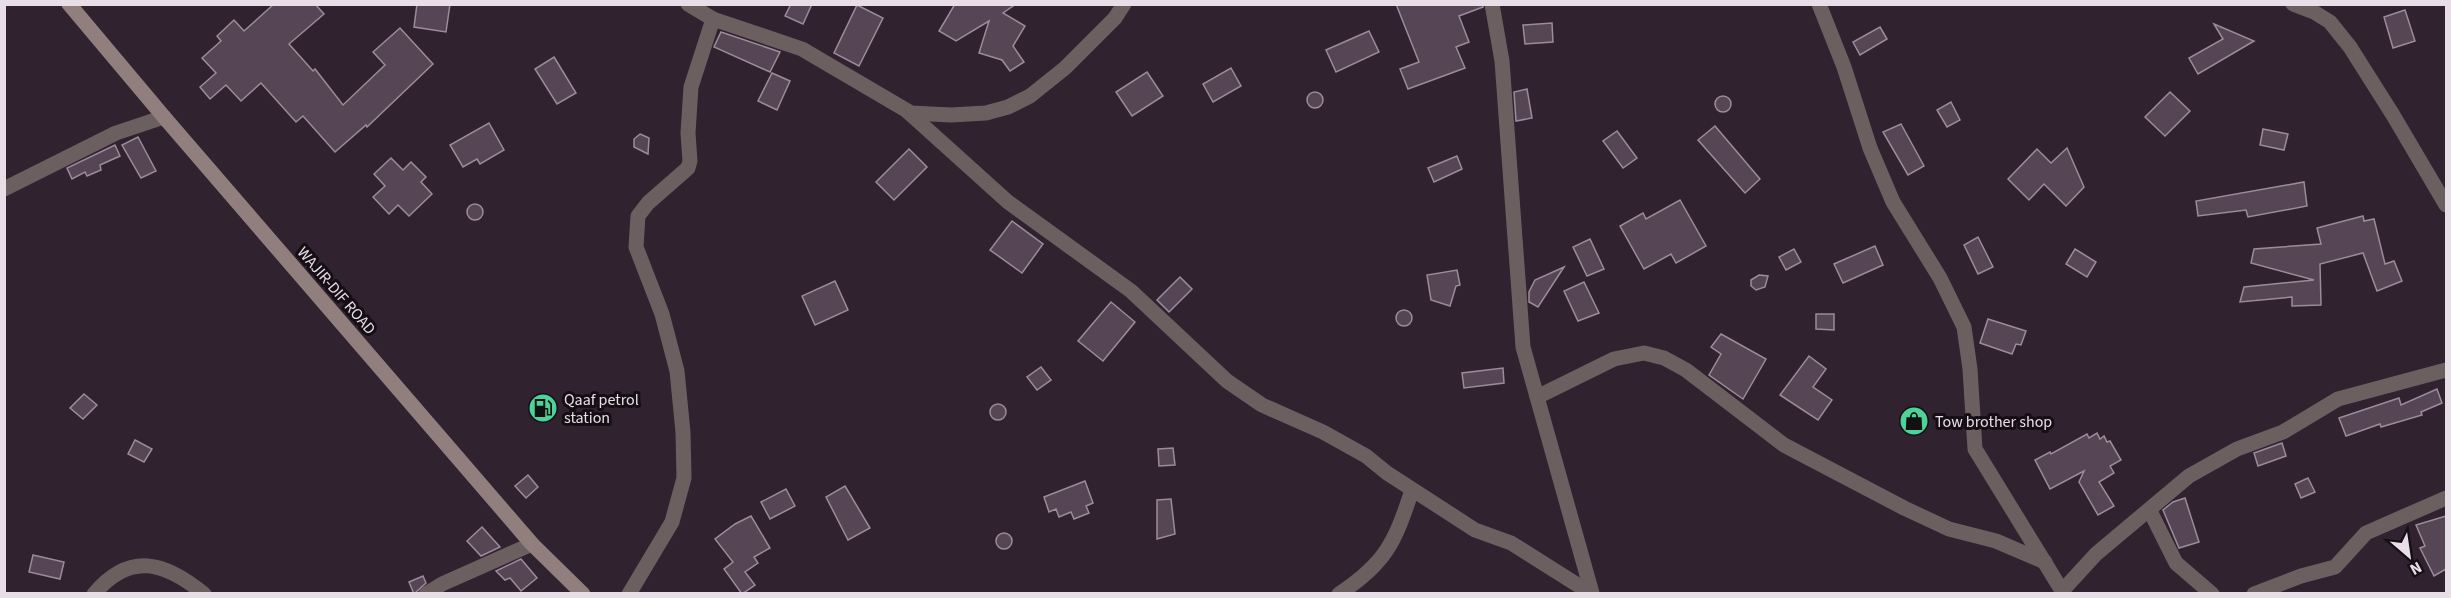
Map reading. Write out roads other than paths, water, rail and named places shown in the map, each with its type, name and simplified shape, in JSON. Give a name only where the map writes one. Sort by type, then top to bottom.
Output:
[{"type":"main road","name":"WAJIR-DIF ROAD","points":[[69,4],[532,544],[583,594]]},
{"type":"street","points":[[688,4],[713,19],[802,49],[911,113],[951,115],[986,113],[1008,107],[1030,96],[1065,68],[1115,18],[1124,4]]},
{"type":"street","points":[[1492,4],[1502,61],[1522,346],[1592,593]]},
{"type":"street","points":[[1819,4],[1844,68],[1870,148],[1893,202],[1940,278],[1964,327],[1971,369],[1975,449],[2063,592],[2096,554],[2189,476],[2237,449],[2283,432],[2338,399],[2446,370]]},
{"type":"street","points":[[2293,4],[2314,12],[2330,22],[2393,115],[2446,205]]},
{"type":"street","points":[[629,594],[672,522],[684,478],[683,432],[677,371],[662,314],[636,247],[638,216],[648,202],[688,168],[691,87],[713,19]]},
{"type":"street","points":[[907,111],[1008,202],[1131,291],[1227,381],[1262,405],[1323,432],[1366,456],[1412,490],[1475,530],[1511,543],[1592,593]]},
{"type":"street","points":[[4,189],[116,133],[164,117]]},
{"type":"street","points":[[1537,397],[1614,358],[1644,353],[1664,358],[1686,370],[1784,445],[1949,529],[1996,541],[2045,562]]},
{"type":"street","points":[[1339,594],[1364,577],[1387,552],[1403,518],[1412,490]]},
{"type":"street","points":[[2254,594],[2301,576],[2335,567],[2366,533],[2446,498]]},
{"type":"street","points":[[2150,511],[2176,563],[2212,594]]},
{"type":"street","points":[[426,594],[442,584],[532,544]]},
{"type":"street","points":[[94,594],[109,578],[126,568],[145,564],[166,570],[204,594]]},
{"type":"place","name":"Qaaf petrol station","points":[[543,408]]},
{"type":"place","name":"Tow brother shop","points":[[1914,421]]}]
